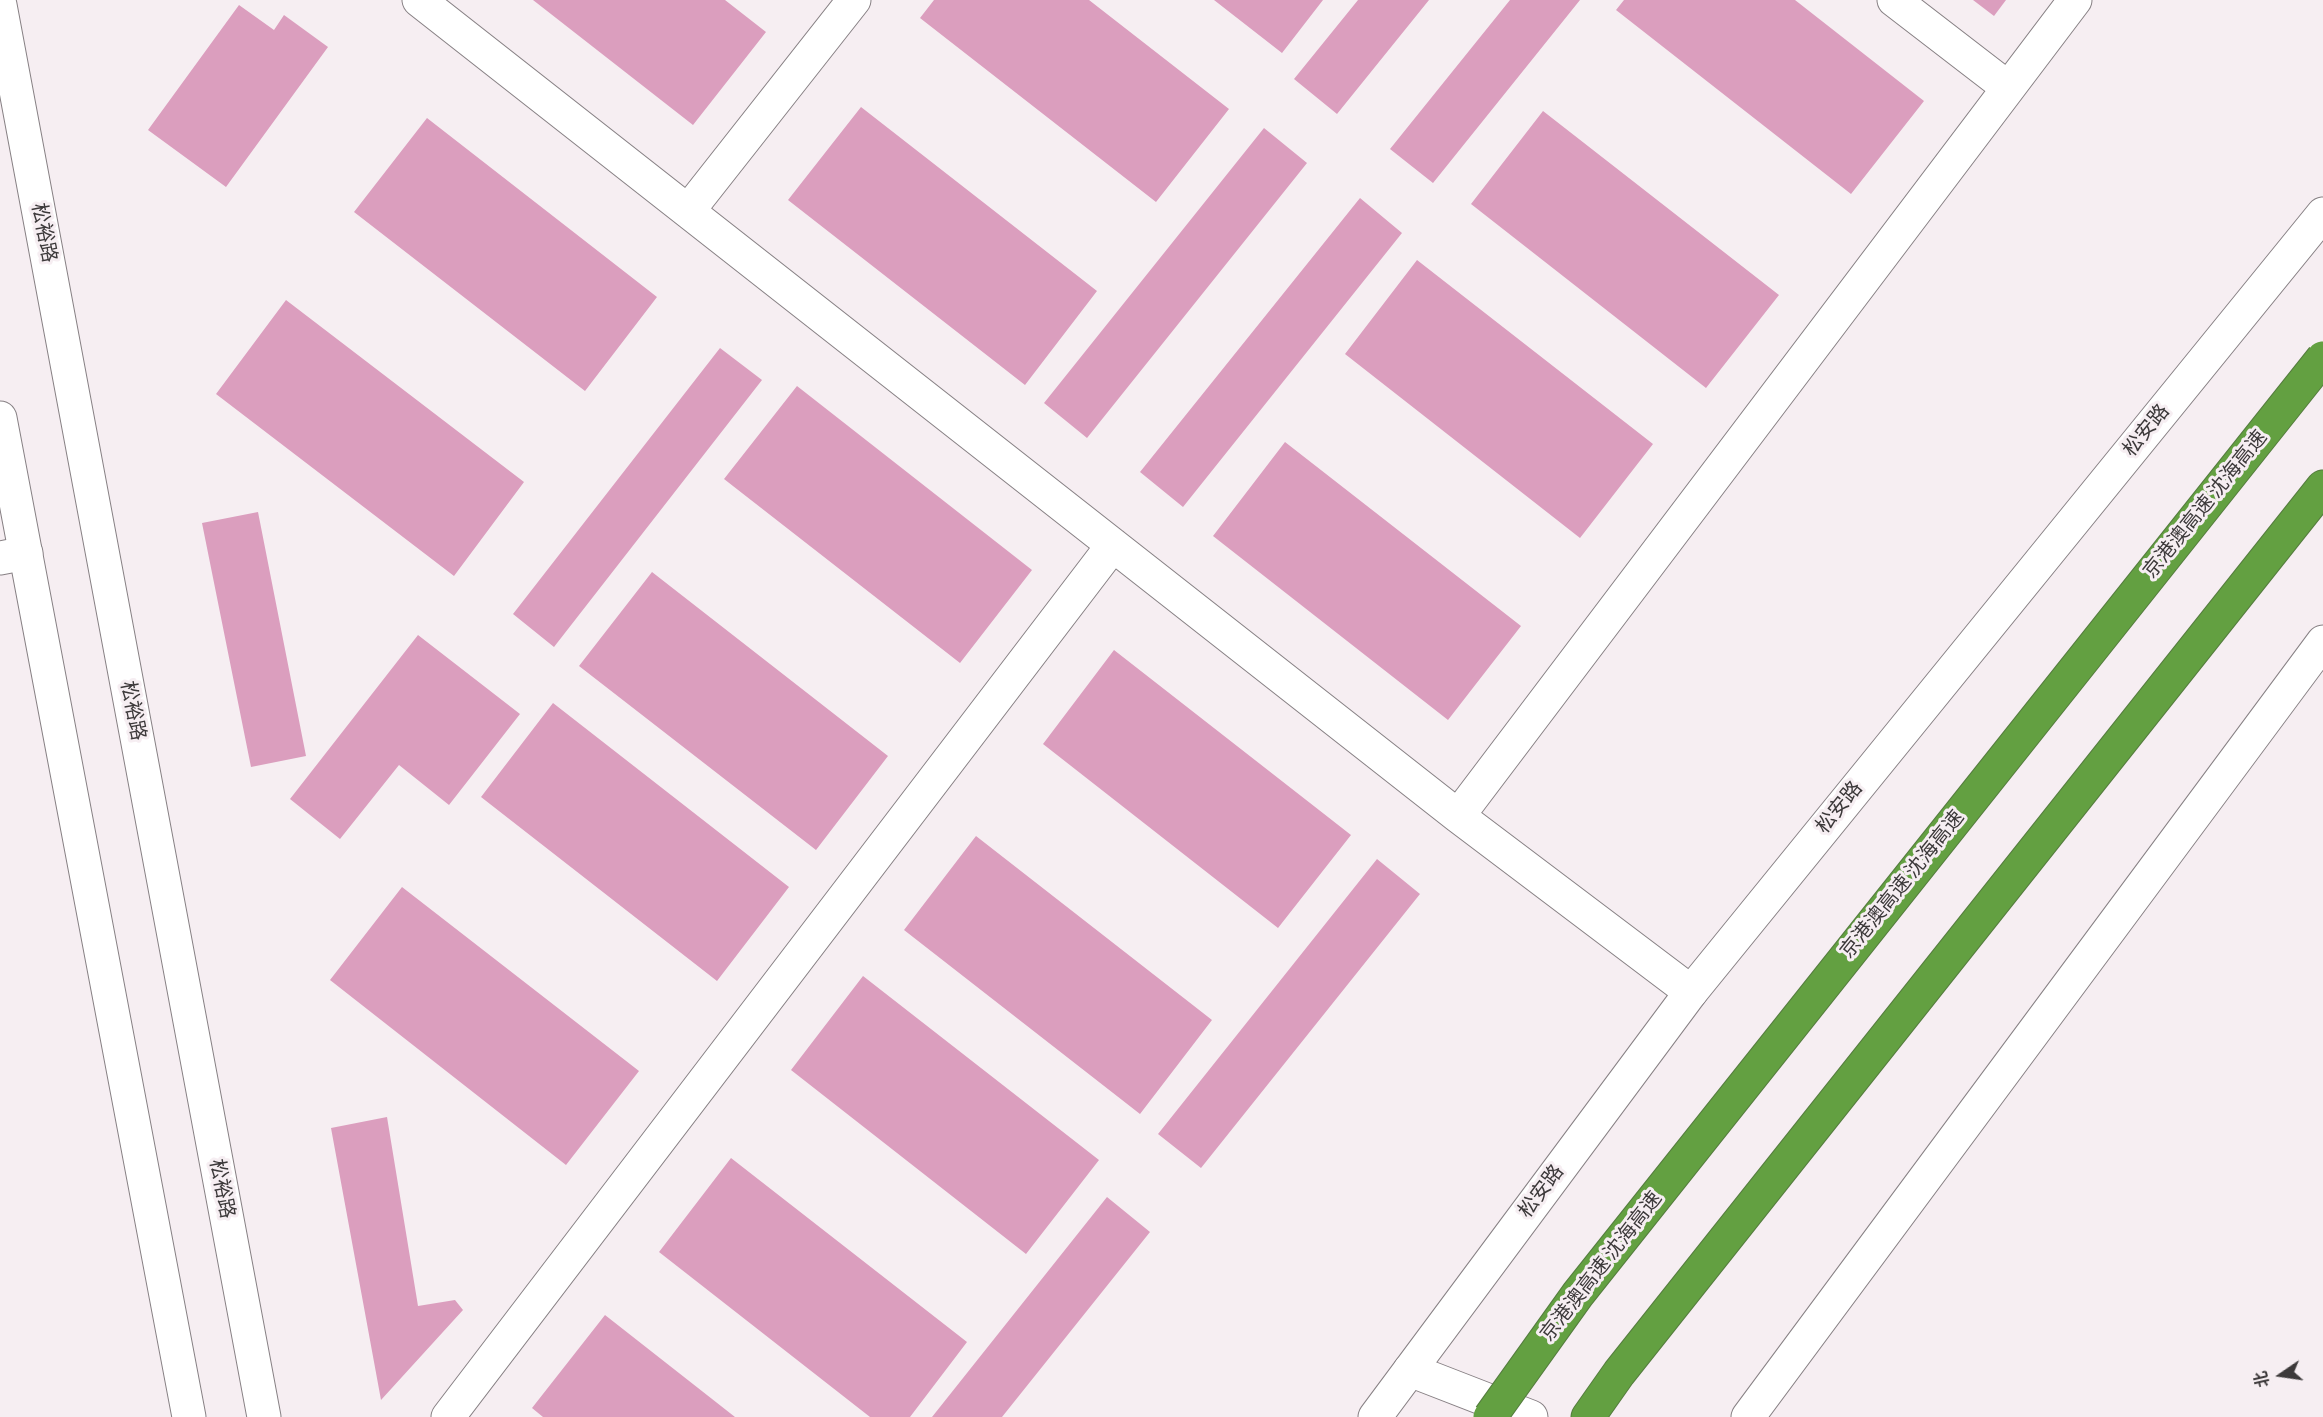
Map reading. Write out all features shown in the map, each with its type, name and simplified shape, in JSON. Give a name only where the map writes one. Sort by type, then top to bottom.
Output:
[{"type":"highway","name":"京港澳高速 沈海高速","points":[[1490,1417],[1578,1294],[2323,358]]},
{"type":"highway","points":[[1588,1417],[1619,1373],[2323,487]]},
{"type":"street","points":[[419,0],[1458,816],[1691,992]]},
{"type":"street","points":[[688,211],[854,0]]},
{"type":"street","points":[[1894,0],[2007,87]]},
{"type":"street","points":[[1458,816],[2074,0]]},
{"type":"street","name":"松裕路","points":[[0,5],[264,1417]]},
{"type":"street","name":"松安路","points":[[1376,1417],[1691,992],[2323,214]]},
{"type":"street","points":[[0,418],[13,555],[189,1417]]},
{"type":"street","points":[[448,1417],[1113,545]]},
{"type":"street","points":[[1749,1417],[2323,642]]},
{"type":"street","points":[[1410,1370],[1531,1417]]},
{"type":"building","points":[[533,0],[725,0],[766,32],[693,125]]},
{"type":"building","points":[[934,0],[1089,0],[1229,109],[1156,202],[920,18]]},
{"type":"building","points":[[1214,0],[1323,0],[1282,53]]},
{"type":"building","points":[[1358,0],[1429,0],[1337,114],[1294,79]]},
{"type":"building","points":[[1510,0],[1580,0],[1433,183],[1390,149]]},
{"type":"building","points":[[1624,0],[1795,0],[1924,101],[1851,194],[1616,10]]},
{"type":"building","points":[[1973,0],[2006,0],[1994,16]]},
{"type":"building","points":[[239,5],[274,30],[284,15],[328,47],[226,187],[148,130]]},
{"type":"building","points":[[861,107],[1097,291],[1025,385],[788,200]]},
{"type":"building","points":[[1543,111],[1779,295],[1706,388],[1471,204]]},
{"type":"building","points":[[427,118],[657,297],[585,391],[354,212]]},
{"type":"building","points":[[1264,128],[1307,163],[1087,438],[1044,403]]},
{"type":"building","points":[[1360,198],[1402,233],[1183,507],[1140,472]]},
{"type":"building","points":[[1417,260],[1653,444],[1580,538],[1345,354]]},
{"type":"building","points":[[286,300],[524,482],[454,576],[216,394]]},
{"type":"building","points":[[720,348],[762,380],[554,647],[513,614]]},
{"type":"building","points":[[797,386],[1032,570],[960,663],[724,479]]},
{"type":"building","points":[[1285,442],[1521,626],[1448,720],[1213,536]]},
{"type":"building","points":[[258,512],[306,756],[251,767],[202,523]]},
{"type":"building","points":[[652,572],[888,756],[816,850],[579,666]]},
{"type":"building","points":[[418,635],[520,714],[449,805],[399,765],[340,839],[290,799]]},
{"type":"building","points":[[1114,650],[1351,835],[1278,928],[1043,744]]},
{"type":"building","points":[[553,703],[789,887],[717,981],[481,797]]},
{"type":"building","points":[[976,836],[1212,1020],[1140,1114],[904,930]]},
{"type":"building","points":[[1377,859],[1420,894],[1201,1168],[1158,1134]]},
{"type":"building","points":[[402,887],[639,1071],[566,1165],[330,980]]},
{"type":"building","points":[[863,976],[1099,1160],[1026,1254],[791,1070]]},
{"type":"building","points":[[387,1117],[418,1306],[455,1300],[463,1310],[381,1400],[331,1128]]},
{"type":"building","points":[[731,1158],[967,1342],[910,1417],[870,1417],[659,1252]]},
{"type":"building","points":[[1107,1197],[1150,1232],[1002,1417],[932,1417]]},
{"type":"building","points":[[605,1315],[735,1417],[543,1417],[532,1408]]}]
